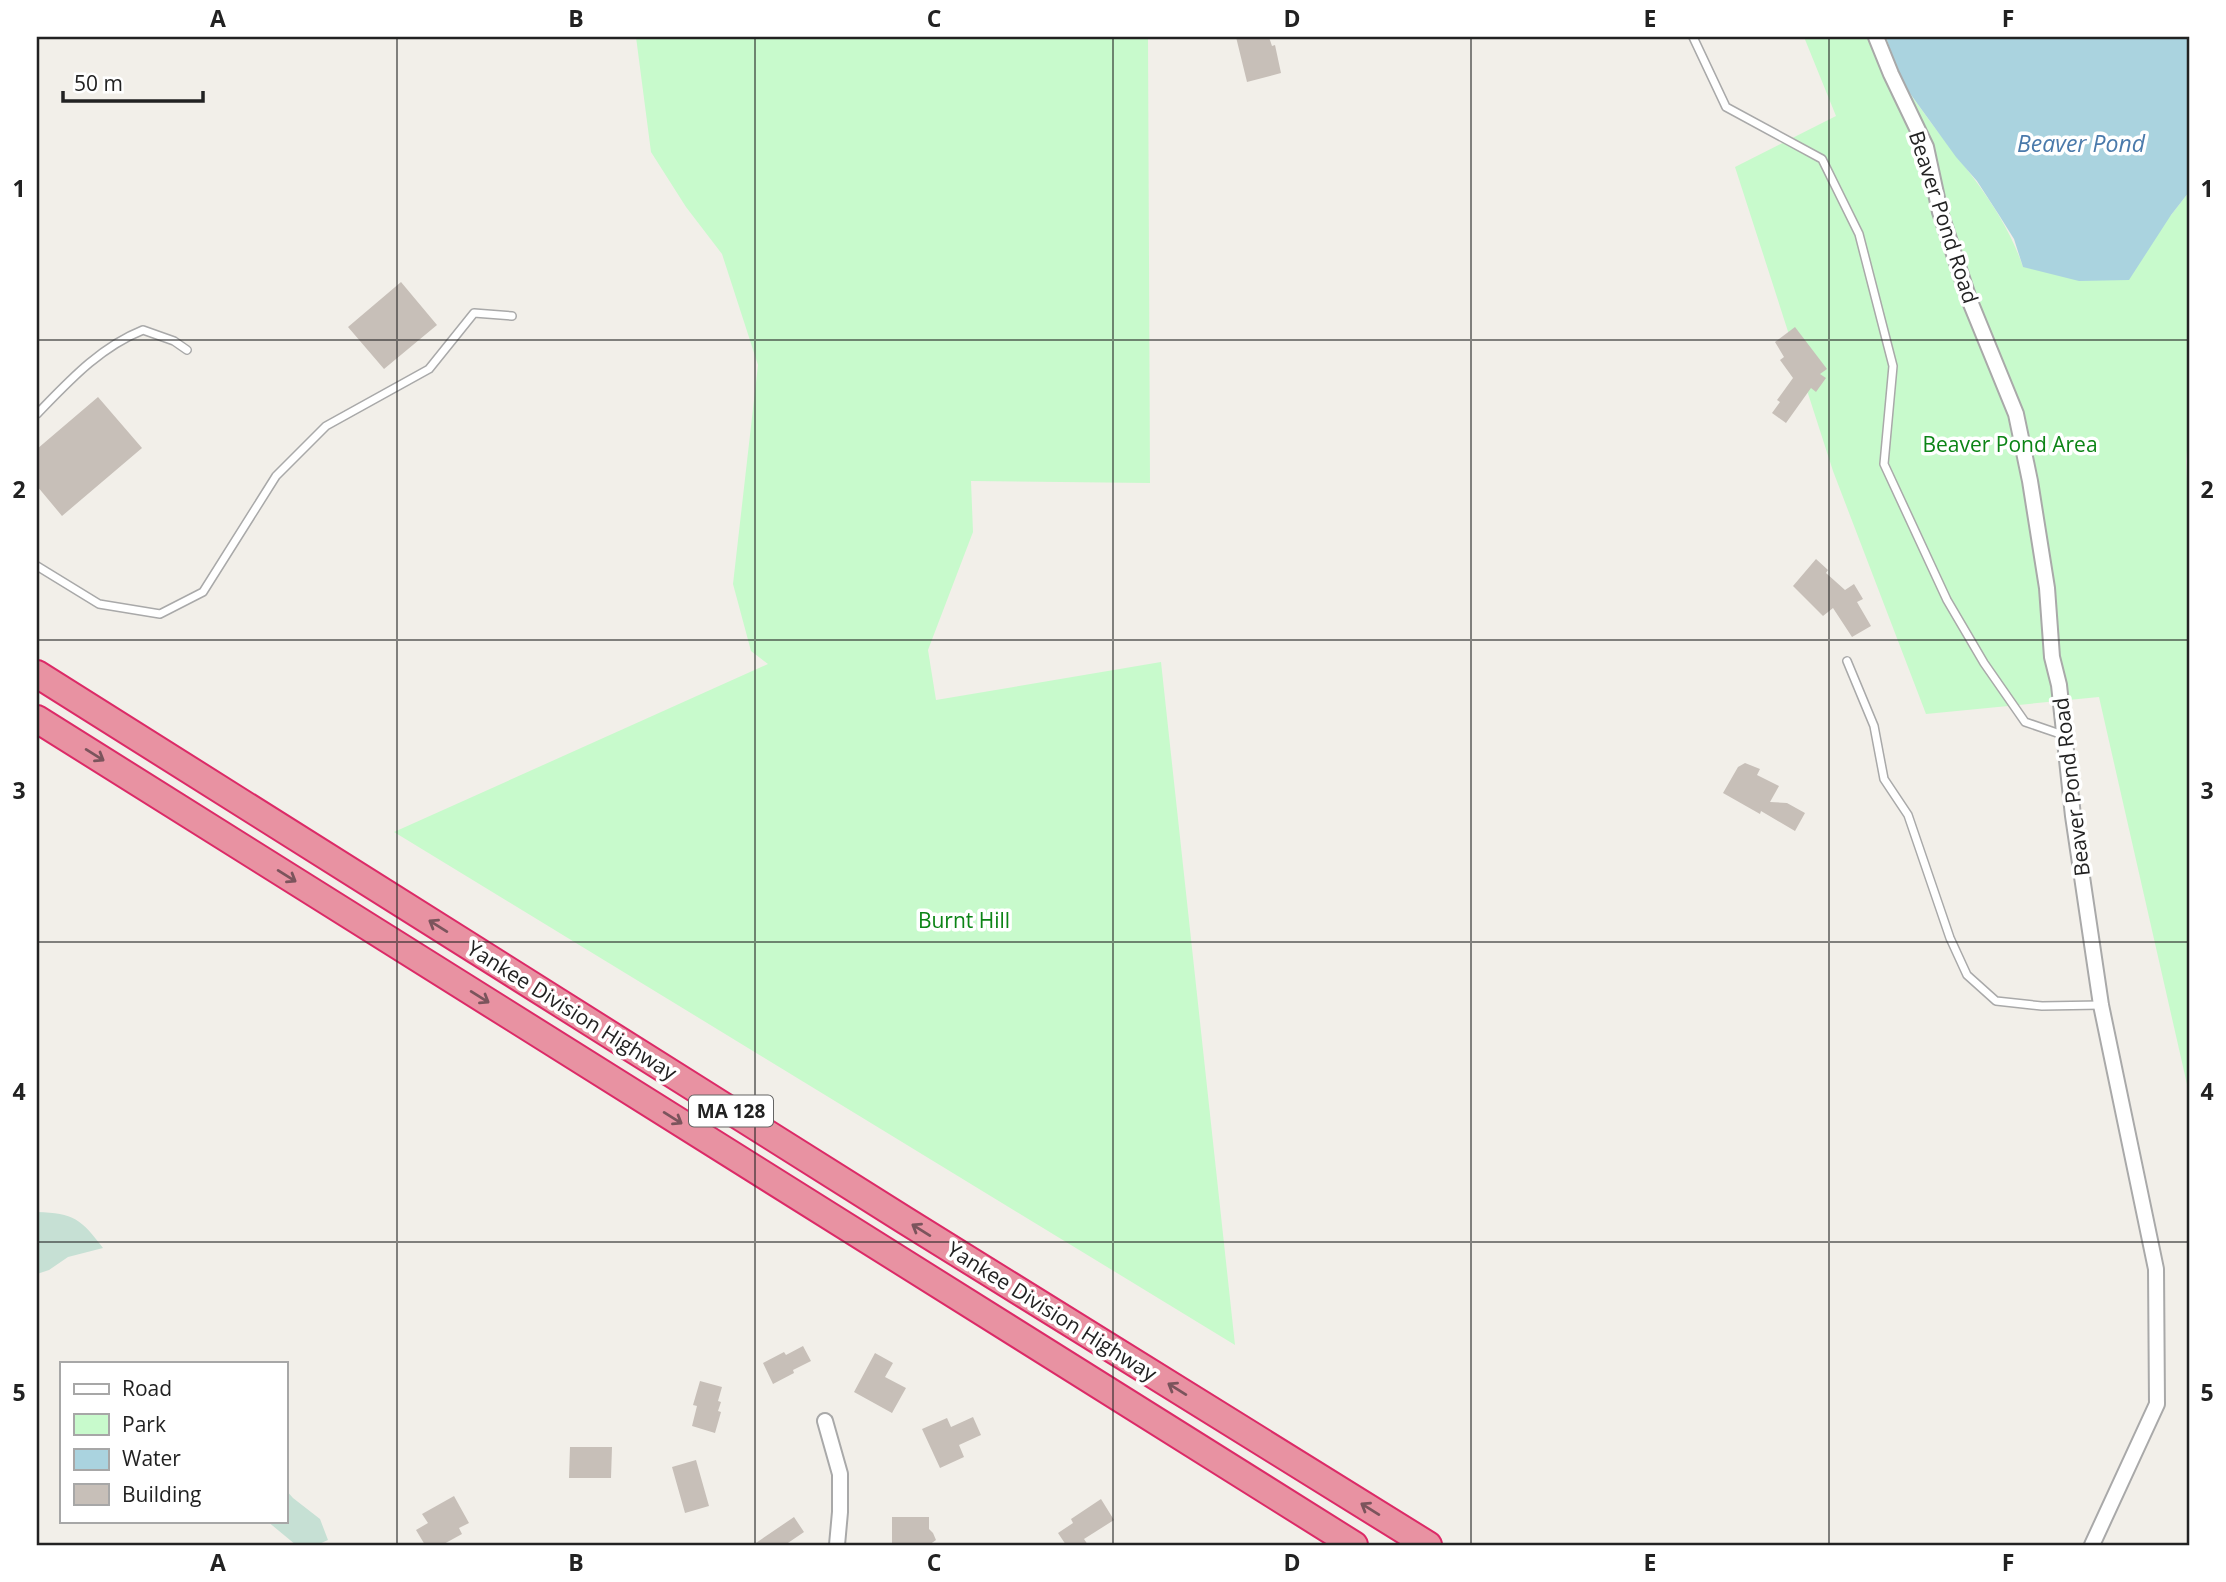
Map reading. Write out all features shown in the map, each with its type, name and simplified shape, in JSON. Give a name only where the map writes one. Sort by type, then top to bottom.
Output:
[{"type":"highway","name":"Yankee Division Highway","points":[[37,674],[906,1221],[1428,1545]]},
{"type":"highway","name":"Yankee Division Highway","points":[[37,719],[1354,1545]]},
{"type":"street","name":"Beaver Pond Road","points":[[1877,37],[1891,74],[1926,147],[1940,212],[1961,274],[2016,414],[2031,481],[2047,588],[2052,657],[2059,685],[2073,816],[2101,1005],[2156,1269],[2157,1404],[2092,1545]]},
{"type":"street","points":[[825,1421],[840,1474],[837,1545]]},
{"type":"lane","points":[[1693,37],[1726,107],[1822,159],[1859,234],[1893,366],[1884,464],[1947,600],[1984,663],[2025,722],[2063,735]]},
{"type":"lane","points":[[37,566],[99,604],[160,614],[204,592],[276,476],[326,426],[429,369],[474,313],[512,316]]},
{"type":"lane","points":[[37,414],[83,368],[122,338],[143,330],[158,333],[187,350]]},
{"type":"lane","points":[[1847,661],[1874,726],[1884,779],[1908,815],[1950,938],[1968,975],[1996,1001],[2042,1006],[2101,1005]]},
{"type":"green space","name":"Burnt Hill","points":[[636,37],[1148,37],[1150,483],[971,481],[973,532],[928,650],[936,700],[1161,662],[1235,1345],[394,832],[768,664],[751,651],[733,584],[758,365],[722,254],[686,207],[651,152]]},
{"type":"green space","name":"Beaver Pond Area","points":[[1804,37],[1886,37],[1902,82],[1993,205],[2015,245],[2023,267],[2171,215],[2189,192],[2189,430],[2186,461],[2189,522],[2189,1093],[2099,697],[1926,714],[1833,471],[1735,167],[1836,116]]},
{"type":"green space","points":[[37,1212],[60,1214],[76,1220],[89,1230],[103,1248],[68,1257],[49,1270],[37,1274]]},
{"type":"green space","points":[[287,1491],[320,1519],[328,1540],[317,1545],[296,1545],[268,1522],[287,1522]]},
{"type":"water","name":"Beaver Pond","points":[[1886,37],[2189,37],[2189,192],[2129,280],[2079,281],[2023,267],[2014,239],[1977,181],[1956,157],[1901,81]]},
{"type":"building","points":[[1236,37],[1269,37],[1272,46],[1275,45],[1281,73],[1247,82]]},
{"type":"building","points":[[401,282],[437,325],[384,369],[348,327]]},
{"type":"building","points":[[1795,327],[1827,369],[1820,374],[1826,378],[1816,392],[1811,388],[1786,423],[1772,413],[1780,402],[1777,400],[1793,378],[1780,360],[1784,357],[1775,342]]},
{"type":"building","points":[[98,397],[142,448],[62,516],[37,486],[37,449]]},
{"type":"building","points":[[1816,559],[1828,570],[1826,573],[1845,590],[1854,584],[1863,599],[1857,602],[1871,626],[1852,637],[1833,608],[1823,616],[1793,586]]},
{"type":"building","points":[[1745,763],[1760,769],[1757,775],[1779,786],[1770,802],[1787,803],[1805,813],[1795,831],[1723,793],[1738,767]]},
{"type":"building","points":[[803,1346],[811,1361],[773,1384],[763,1363]]},
{"type":"building","points":[[875,1353],[893,1363],[885,1377],[906,1388],[892,1413],[854,1392]]},
{"type":"building","points":[[700,1381],[722,1387],[718,1401],[721,1402],[718,1411],[721,1412],[715,1433],[692,1426],[697,1406],[693,1405]]},
{"type":"building","points":[[973,1417],[981,1435],[959,1445],[964,1457],[940,1468],[922,1429],[947,1418],[951,1427]]},
{"type":"building","points":[[570,1447],[612,1447],[611,1478],[569,1478]]},
{"type":"building","points":[[696,1460],[709,1506],[685,1513],[672,1467]]},
{"type":"building","points":[[454,1496],[469,1523],[459,1528],[462,1534],[442,1545],[425,1545],[416,1530],[428,1523],[422,1514]]},
{"type":"building","points":[[1101,1499],[1114,1520],[1084,1539],[1088,1545],[1066,1545],[1058,1533],[1073,1523],[1071,1519]]},
{"type":"building","points":[[794,1517],[804,1532],[785,1545],[753,1545]]},
{"type":"building","points":[[892,1517],[929,1517],[929,1529],[936,1540],[929,1545],[892,1545]]}]
